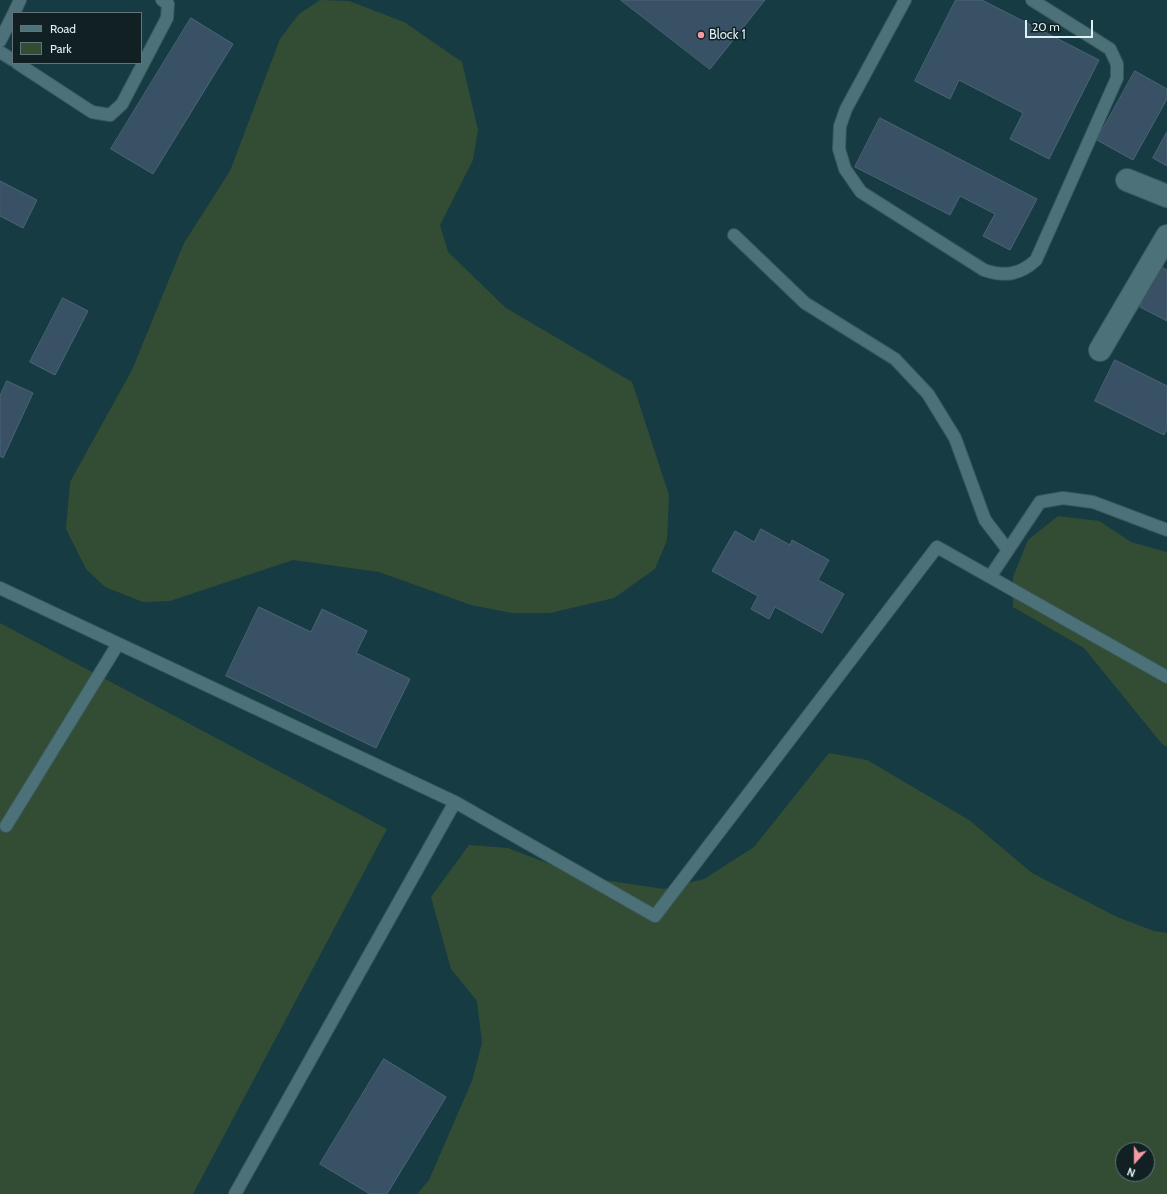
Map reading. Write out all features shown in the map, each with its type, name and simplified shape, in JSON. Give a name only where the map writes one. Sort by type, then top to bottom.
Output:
[{"type":"street","points":[[1127,180],[1167,196]]},
{"type":"street","points":[[1100,350],[1167,236]]},
{"type":"lane","points":[[14,12],[20,0]]},
{"type":"lane","points":[[19,64],[92,112],[110,115],[122,104],[167,18],[168,4],[162,0]]},
{"type":"lane","points":[[905,0],[846,109],[840,126],[839,149],[845,169],[861,192],[984,270],[999,275],[1027,268],[1036,260],[1117,78],[1116,64],[1110,49],[1032,0]]},
{"type":"lane","points":[[0,41],[12,16]]},
{"type":"lane","points":[[0,52],[12,59]]},
{"type":"lane","points":[[734,235],[805,303],[895,360],[928,394],[955,438],[985,520],[1008,550]]},
{"type":"lane","points":[[990,577],[1040,502],[1063,498],[1093,502],[1167,530]]},
{"type":"lane","points":[[0,588],[455,802],[655,916],[937,547],[1167,677]]},
{"type":"lane","points":[[6,826],[118,644]]},
{"type":"lane","points":[[235,1194],[455,802]]},
{"type":"green space","points":[[320,0],[349,1],[404,22],[462,62],[478,130],[473,160],[440,225],[448,252],[506,308],[632,382],[669,495],[667,540],[655,569],[614,598],[550,613],[512,613],[471,605],[379,572],[293,560],[170,601],[143,602],[105,587],[86,569],[66,529],[70,482],[132,370],[184,243],[230,171],[280,39],[299,14]]},
{"type":"green space","points":[[1058,516],[1099,521],[1131,542],[1167,552],[1167,747],[1162,744],[1084,648],[1013,607],[1013,577],[1028,540]]},
{"type":"green space","points":[[0,623],[387,829],[193,1194],[0,1194]]},
{"type":"green space","points":[[829,753],[867,760],[969,820],[1032,873],[1117,917],[1154,931],[1167,933],[1167,1194],[417,1194],[429,1180],[472,1081],[482,1043],[477,1001],[451,969],[431,897],[469,845],[508,848],[584,877],[664,889],[704,879],[754,847]]},
{"type":"building","name":"Block 1","points":[[621,0],[765,0],[710,69]]},
{"type":"building","points":[[956,0],[982,0],[1099,60],[1049,159],[1010,139],[1023,113],[959,80],[950,99],[915,81]]},
{"type":"building","points":[[191,18],[233,44],[153,174],[111,149]]},
{"type":"building","points":[[1135,71],[1167,89],[1167,99],[1133,160],[1097,140]]},
{"type":"building","points":[[880,118],[1037,199],[1010,250],[983,236],[995,214],[960,196],[950,215],[855,167]]},
{"type":"building","points":[[1167,132],[1167,166],[1153,158]]},
{"type":"building","points":[[0,181],[37,200],[23,228],[0,216]]},
{"type":"building","points":[[1161,267],[1167,270],[1167,321],[1140,307]]},
{"type":"building","points":[[63,298],[88,311],[55,375],[30,362]]},
{"type":"building","points":[[1115,360],[1167,386],[1167,429],[1164,435],[1095,401]]},
{"type":"building","points":[[7,381],[33,393],[3,458],[0,456],[0,396]]},
{"type":"building","points":[[761,529],[790,545],[792,540],[829,560],[818,580],[844,594],[822,633],[775,607],[769,619],[751,609],[758,596],[712,571],[735,531],[754,542]]},
{"type":"building","points":[[259,607],[311,632],[322,609],[367,631],[356,653],[410,679],[376,748],[226,676]]},
{"type":"building","points":[[384,1059],[446,1097],[387,1194],[370,1194],[320,1164]]},
{"type":"place","name":"Block 1","points":[[701,35]]}]
